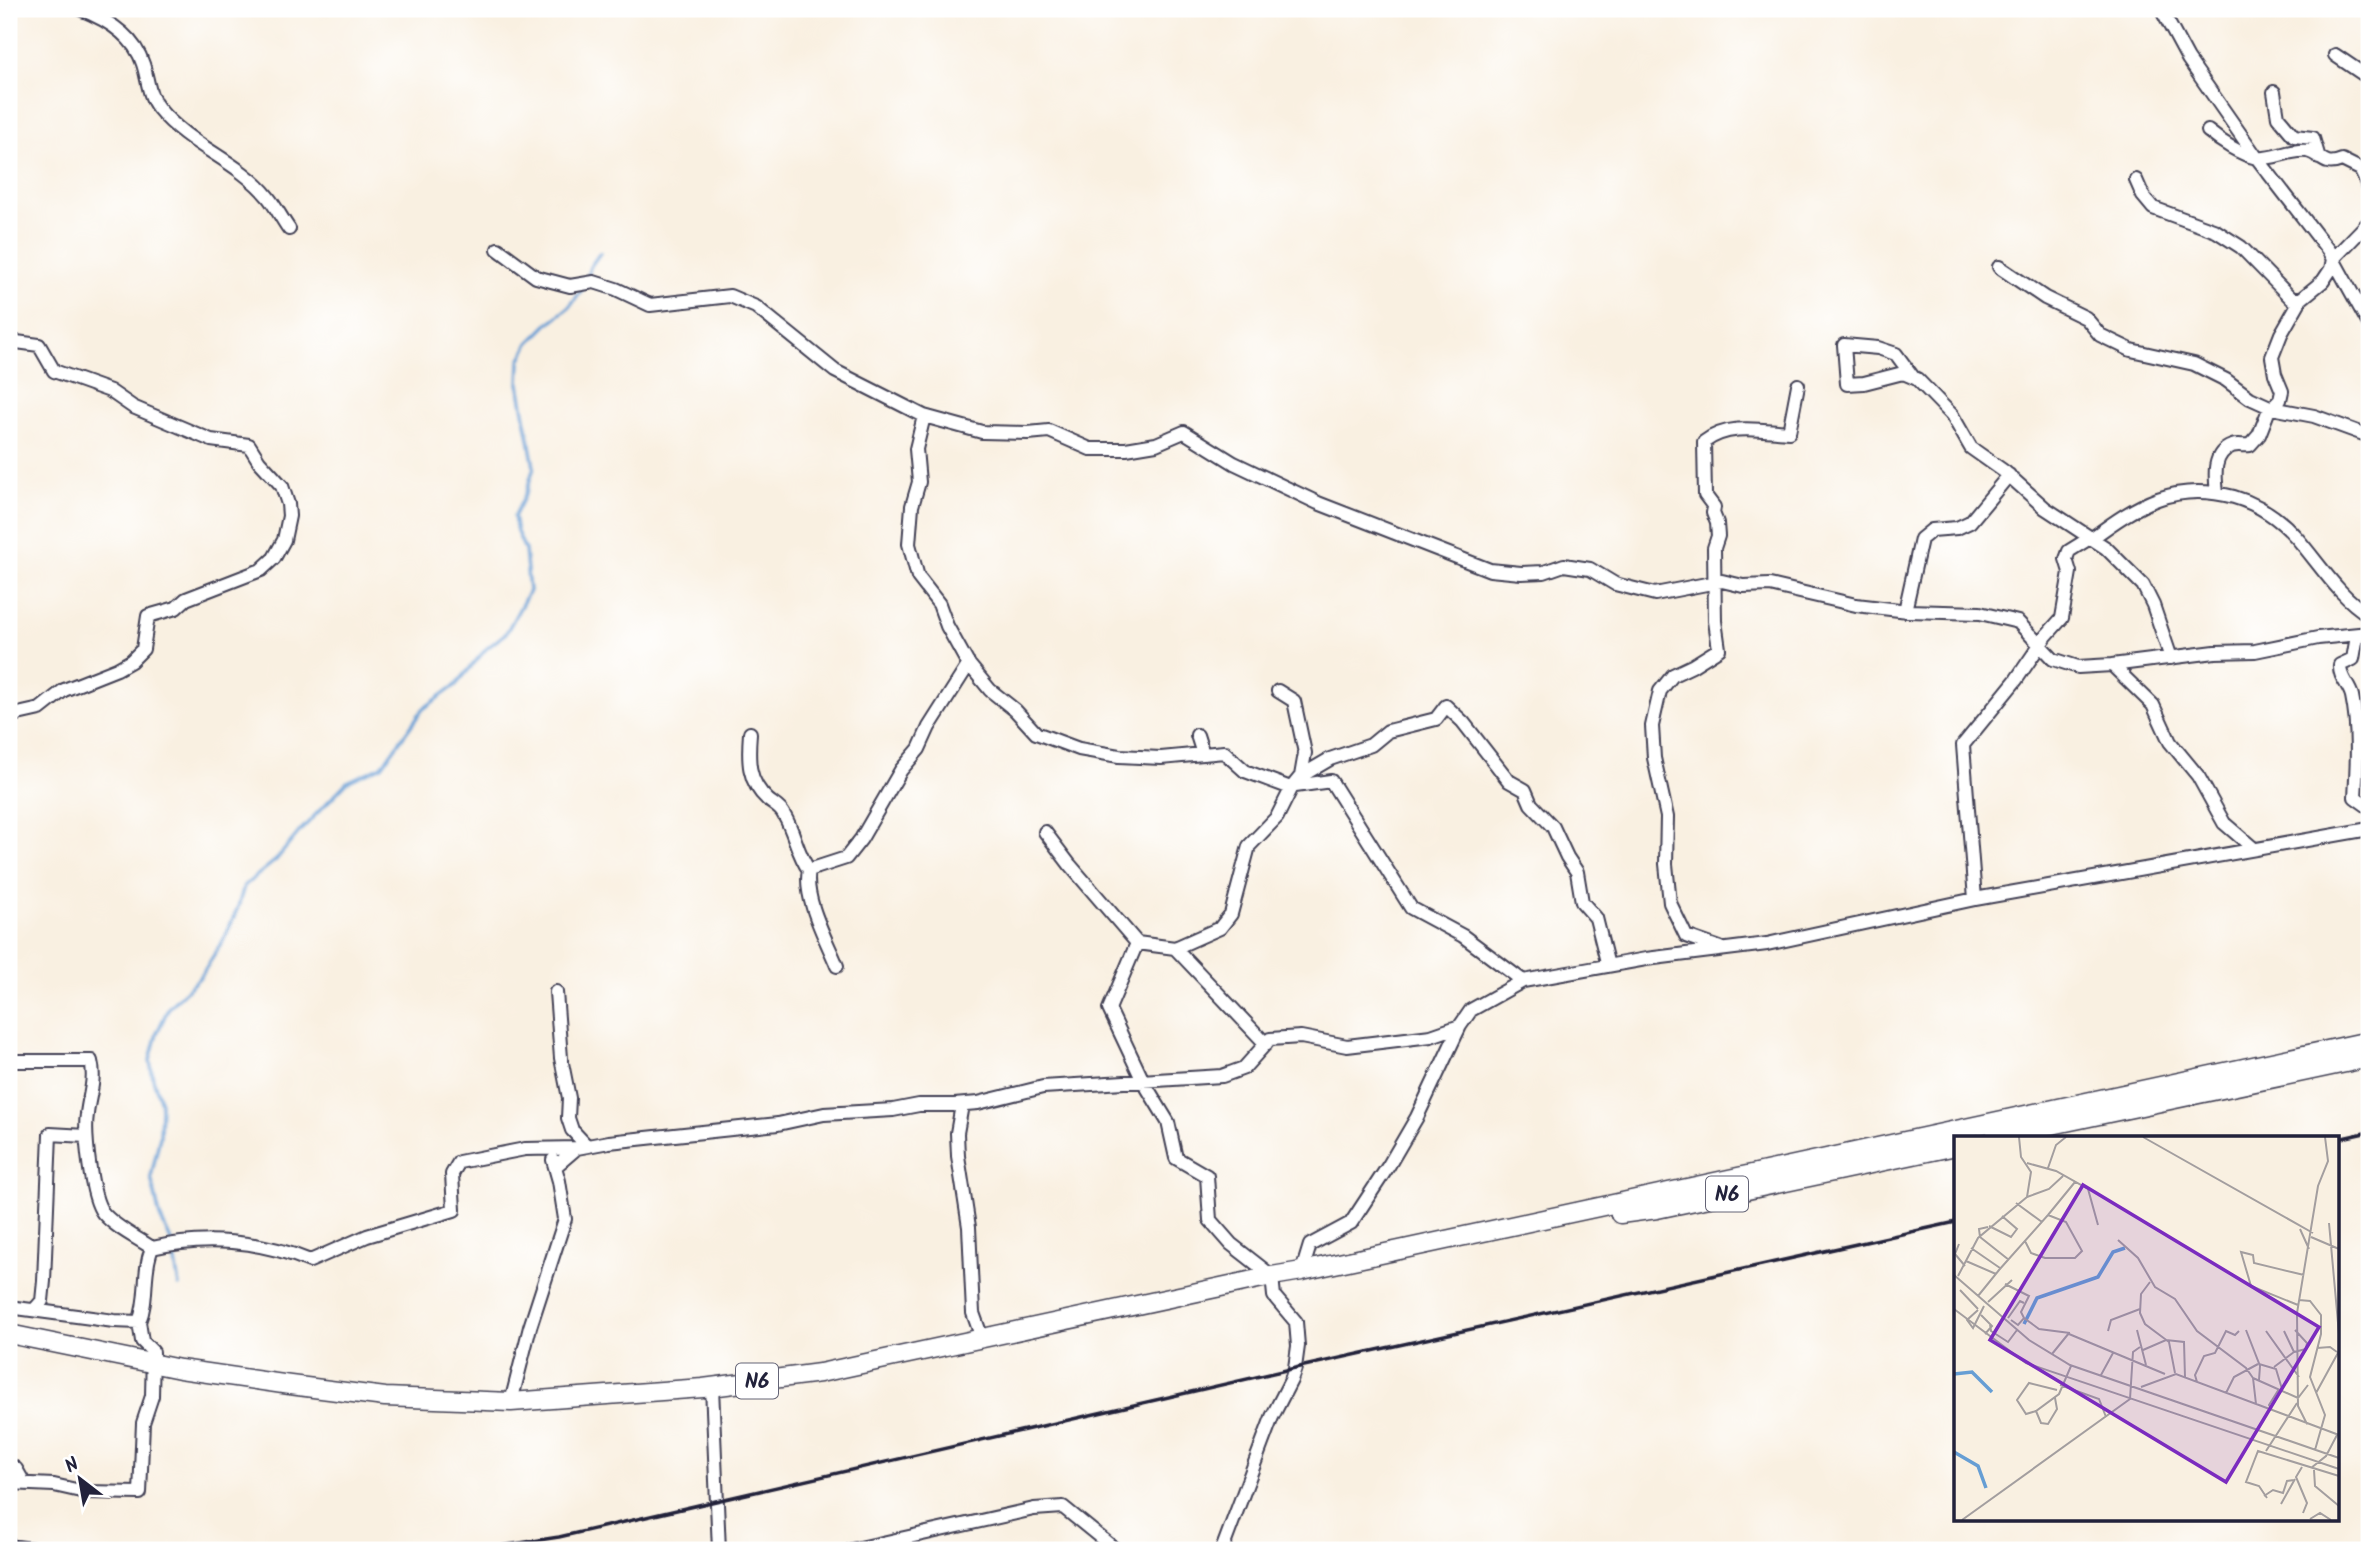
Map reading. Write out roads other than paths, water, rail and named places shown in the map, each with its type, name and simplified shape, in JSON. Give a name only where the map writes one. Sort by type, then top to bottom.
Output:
[{"type":"highway","name":"N6","points":[[9,1334],[153,1363],[290,1385],[385,1396],[511,1402],[712,1387],[820,1373],[2369,1041]]},
{"type":"highway","points":[[2000,1136],[2369,1058]]},
{"type":"highway","name":"N6","points":[[1496,1230],[1657,1209],[1954,1146]]},
{"type":"street","points":[[80,9],[97,15],[116,27],[131,43],[143,62],[147,86],[158,108],[187,135],[268,196],[289,229]]},
{"type":"street","points":[[2161,9],[2188,59],[2257,158],[2333,259],[2367,317]]},
{"type":"street","points":[[2335,55],[2369,78]]},
{"type":"street","points":[[2274,92],[2278,117],[2294,136],[2313,138],[2319,158]]},
{"type":"street","points":[[2208,131],[2223,144],[2257,158],[2308,151],[2333,163],[2342,160],[2360,169],[2369,188]]},
{"type":"street","points":[[2136,180],[2143,196],[2153,208],[2216,230],[2241,247],[2292,299],[2301,299]]},
{"type":"street","points":[[2217,493],[2217,461],[2234,445],[2250,445],[2259,435],[2272,408],[2280,400],[2281,391],[2274,374],[2272,357],[2281,334],[2301,299],[2323,281],[2331,269],[2333,259],[2369,222]]},
{"type":"street","points":[[498,250],[536,277],[570,286],[594,282],[650,305],[730,296],[756,307],[835,371],[924,416],[982,432],[1049,431],[1090,449],[1126,449],[1156,444],[1184,432],[1234,463],[1318,503],[1490,569],[1521,573],[1544,572],[1564,565],[1590,569],[1615,584],[1655,594],[1722,581],[1744,586],[1770,585],[1856,606],[1905,611],[1980,613],[2018,622],[2053,659],[2078,667],[2215,652],[2255,652],[2318,638],[2363,635],[2353,659],[2340,665],[2340,673],[2351,693],[2363,742],[2355,797],[2369,807]]},
{"type":"street","points":[[1999,267],[2045,298],[2086,318],[2100,335],[2131,349],[2194,364],[2272,408],[2314,416],[2369,436]]},
{"type":"street","points":[[9,341],[38,345],[54,371],[110,391],[133,407],[186,430],[211,440],[249,445],[258,461],[282,486],[289,516],[284,540],[274,558],[261,570],[186,599],[177,608],[148,617],[143,649],[131,661],[64,690],[40,709],[9,716]]},
{"type":"street","points":[[1913,377],[1903,373],[1864,383],[1847,384],[1844,345],[1878,348],[1896,354],[1913,377],[1952,415],[1971,448],[2009,475],[2045,508],[2106,548],[2143,585],[2166,638],[2171,658]]},
{"type":"street","points":[[1723,950],[1686,936],[1670,903],[1666,864],[1667,817],[1654,758],[1652,726],[1660,691],[1672,675],[1719,649],[1715,621],[1714,548],[1718,536],[1714,506],[1705,495],[1704,442],[1713,435],[1743,429],[1789,432],[1798,385]]},
{"type":"street","points":[[924,416],[916,449],[919,482],[912,506],[908,544],[918,577],[939,604],[947,626],[969,664],[990,690],[1016,710],[1036,733],[1079,749],[1119,756],[1161,758],[1224,752],[1245,771],[1288,788],[1331,781],[1411,908],[1463,936],[1523,981]]},
{"type":"street","points":[[1905,611],[1921,539],[1932,530],[1957,528],[1970,522],[2009,475]]},
{"type":"street","points":[[1975,899],[1963,745],[2062,618],[2070,572],[2066,559],[2069,551],[2147,503],[2173,493],[2206,490],[2245,500],[2263,508],[2295,536],[2325,574],[2369,615]]},
{"type":"street","points":[[809,870],[846,858],[861,839],[901,770],[919,749],[929,727],[969,664]]},
{"type":"street","points":[[2112,665],[2153,705],[2171,742],[2198,776],[2224,823],[2253,848]]},
{"type":"street","points":[[1278,691],[1294,701],[1305,753],[1301,776]]},
{"type":"street","points":[[1045,832],[1137,943],[1175,948],[1220,928],[1231,914],[1249,846],[1277,817],[1292,787],[1301,776],[1330,759],[1371,745],[1388,731],[1436,719],[1446,706],[1463,722],[1509,780],[1525,790],[1531,804],[1553,827],[1577,872],[1582,902],[1595,918],[1608,966]]},
{"type":"street","points":[[750,733],[749,766],[752,780],[782,811],[790,827],[801,859],[809,870],[807,882],[836,966]]},
{"type":"street","points":[[1197,735],[1203,754]]},
{"type":"street","points":[[1302,1271],[1310,1245],[1350,1223],[1389,1165],[1417,1117],[1460,1026],[1471,1010],[1523,981],[1766,944],[1975,899],[2369,828]]},
{"type":"street","points":[[1137,943],[1109,1009],[1143,1082],[1168,1122],[1176,1158],[1206,1176],[1210,1220],[1231,1244],[1272,1276],[1274,1296],[1296,1322],[1298,1346],[1295,1368],[1272,1417],[1222,1550]]},
{"type":"street","points":[[1175,948],[1266,1044]]},
{"type":"street","points":[[556,992],[561,1058],[569,1098],[568,1118],[582,1147]]},
{"type":"street","points":[[9,1061],[91,1061],[94,1071],[86,1136],[94,1187],[101,1211],[113,1223],[152,1248],[178,1242],[233,1241],[254,1244],[310,1261],[367,1236],[454,1210],[452,1174],[459,1162],[525,1149],[582,1147],[778,1124],[824,1114],[893,1110],[919,1105],[962,1105],[1043,1087],[1222,1076],[1244,1068],[1270,1039],[1301,1037],[1347,1046],[1431,1036],[1460,1026]]},
{"type":"street","points":[[962,1105],[957,1133],[958,1156],[968,1227],[973,1313],[982,1338]]},
{"type":"street","points":[[35,1309],[42,1300],[44,1281],[50,1134],[86,1136]]},
{"type":"street","points":[[556,1166],[582,1147]]},
{"type":"street","points":[[511,1402],[530,1327],[565,1219],[555,1161],[545,1150]]},
{"type":"street","points":[[9,1483],[54,1485],[85,1492],[140,1493],[143,1423],[152,1396],[153,1352],[142,1341],[139,1322],[145,1309],[146,1261],[152,1248]]},
{"type":"street","points":[[9,1307],[139,1322]]},
{"type":"street","points":[[712,1387],[719,1550]]},
{"type":"street","points":[[9,1464],[16,1469],[24,1483]]},
{"type":"street","points":[[851,1550],[1034,1509],[1063,1507],[1116,1550]]},
{"type":"waterway","points":[[587,280],[590,267],[600,253]]},
{"type":"waterway","points":[[179,1286],[172,1243],[160,1217],[151,1177],[160,1136],[161,1103],[150,1060],[157,1033],[169,1007],[201,976],[225,937],[244,886],[276,860],[347,782],[382,766],[423,709],[456,685],[486,649],[506,633],[529,591],[525,550],[514,517],[526,493],[534,467],[519,384],[520,361],[529,343],[569,307],[584,287]]},
{"type":"railway","points":[[2340,1139],[2369,1132]]},
{"type":"railway","points":[[473,1550],[559,1537],[1295,1368],[1954,1222]]},
{"type":"railway","points":[[9,1540],[100,1550]]}]
